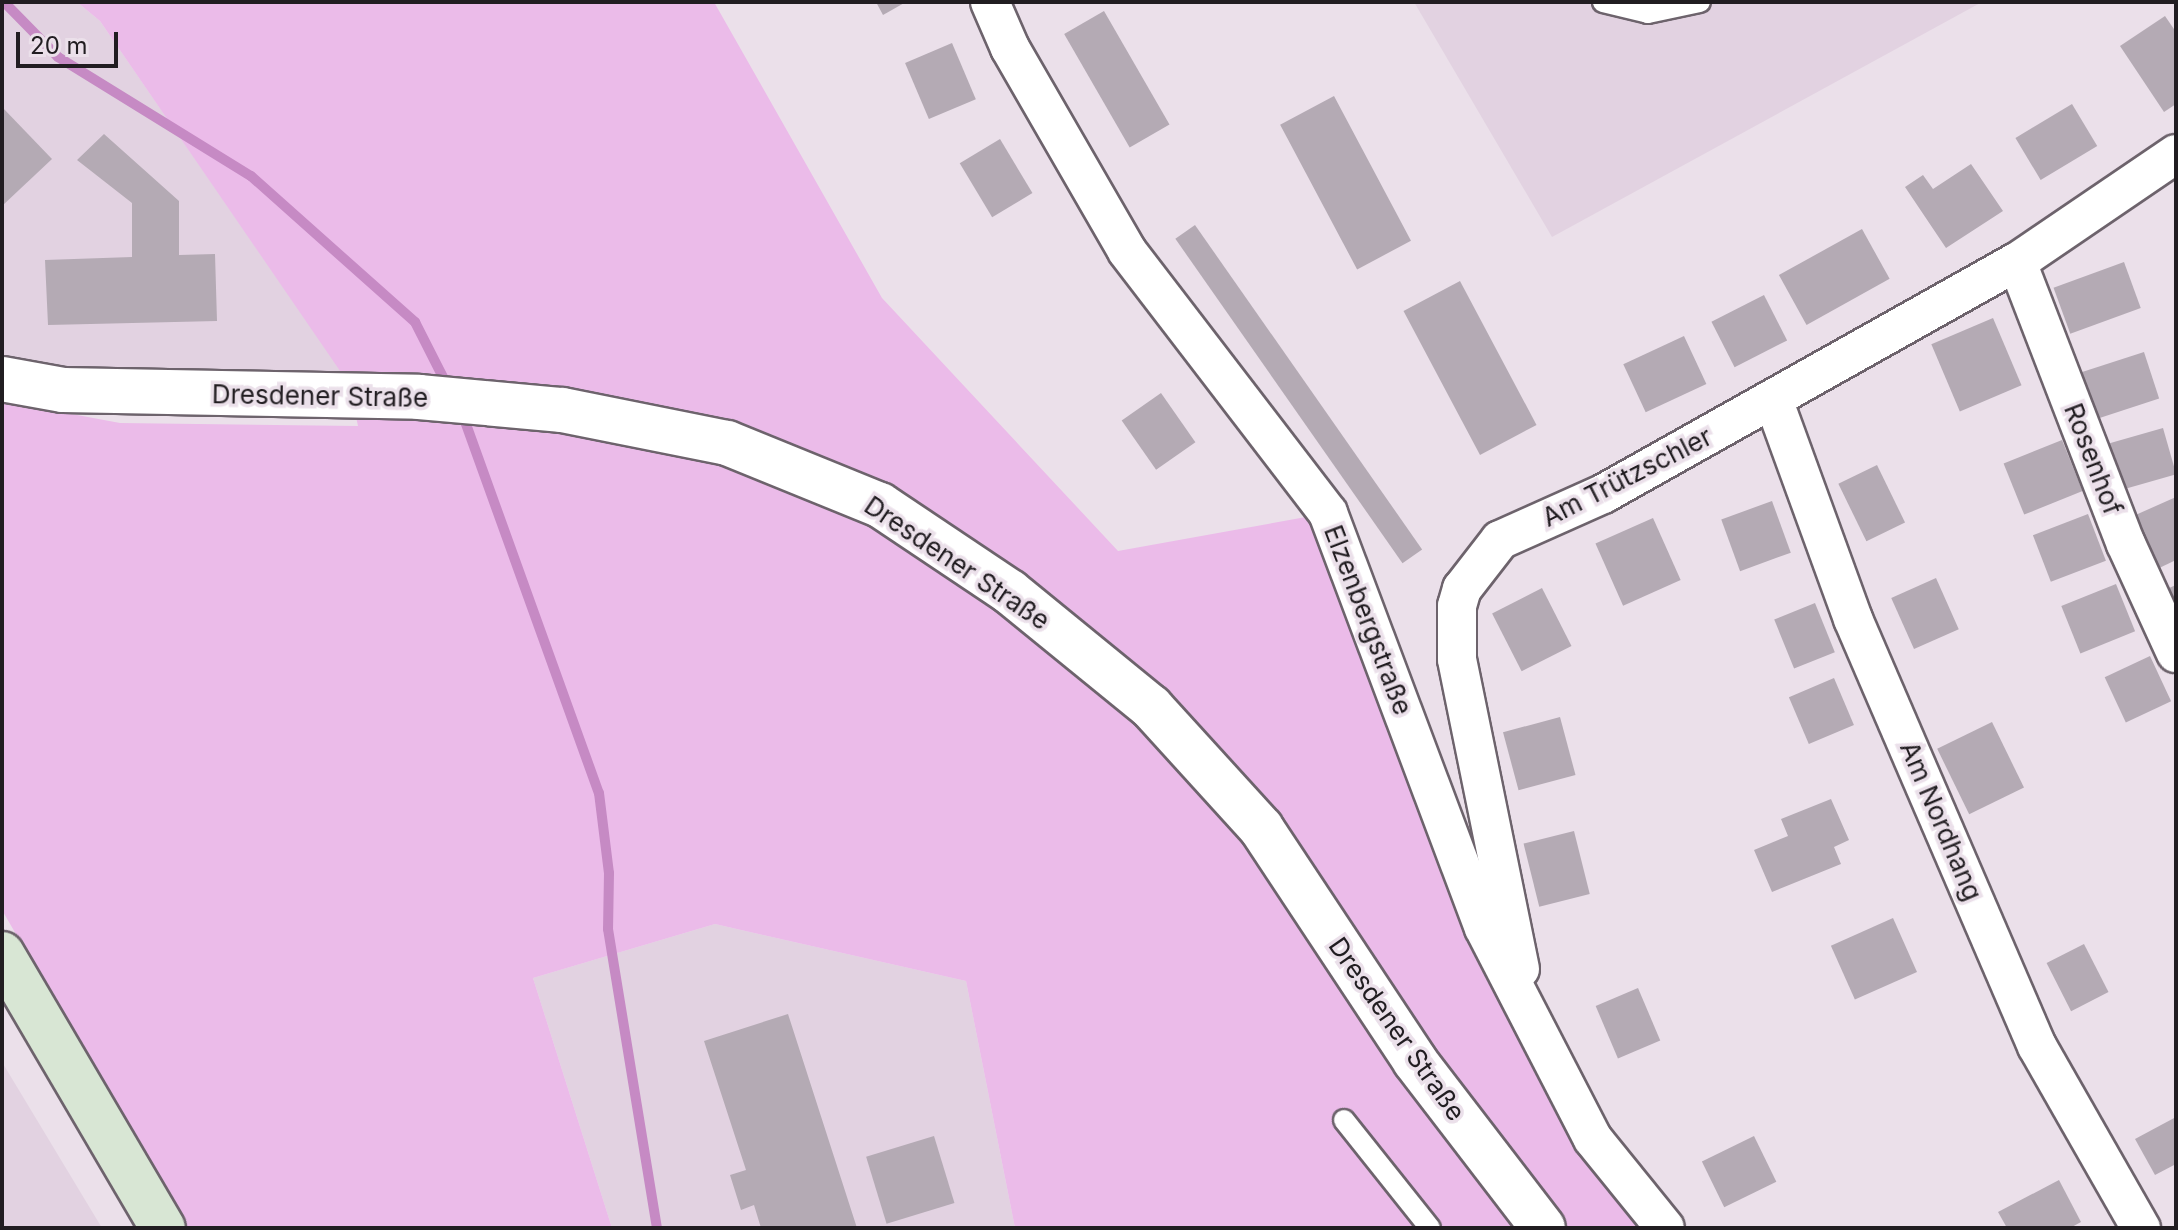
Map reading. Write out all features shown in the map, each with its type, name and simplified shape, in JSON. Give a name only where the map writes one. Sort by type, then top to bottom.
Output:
[{"type":"main road","points":[[2,954],[163,1228]]},
{"type":"street","name":"Elzenbergstraße","points":[[990,2],[1010,48],[1127,251],[1328,513],[1484,928],[1593,1139],[1665,1228]]},
{"type":"street","name":"Am Trützschler","points":[[1529,1015],[1457,659],[1457,606],[1462,589],[1500,540],[1603,494],[2017,262],[2176,154]]},
{"type":"street","name":"Rosenhof","points":[[2017,262],[2126,544],[2176,653]]},
{"type":"street","name":"Dresdener Straße","points":[[2,379],[63,390],[419,397],[562,410],[727,443],[880,505],[1010,592],[1151,707],[1261,828],[1415,1061],[1543,1228]]},
{"type":"street","name":"Am Nordhang","points":[[1773,399],[1853,619],[2037,1046],[2141,1228]]},
{"type":"lane","points":[[1603,2],[1648,13],[1700,2]]},
{"type":"lane","points":[[1344,1120],[1430,1228]]},
{"type":"shaded area","points":[[2,2],[77,2],[100,21],[350,384],[2,367]]},
{"type":"shaded area","points":[[77,2],[714,2],[882,298],[1118,551],[1328,513],[1484,928],[1665,1228],[1015,1228],[966,981],[715,924],[533,978],[612,1228],[186,1228],[2,910],[2,401],[120,423],[358,426],[349,384],[100,21]]},
{"type":"shaded area","points":[[1414,2],[1982,2],[1552,237]]},
{"type":"shaded area","points":[[715,924],[966,981],[1015,1228],[612,1228],[533,978]]},
{"type":"shaded area","points":[[2,1062],[102,1228],[2,1228]]},
{"type":"building","points":[[876,2],[906,2],[883,15]]},
{"type":"building","points":[[1104,11],[1170,124],[1130,147],[1064,34]]},
{"type":"building","points":[[2165,16],[2176,32],[2176,104],[2164,112],[2120,46]]},
{"type":"building","points":[[952,43],[976,99],[929,119],[905,63]]},
{"type":"building","points":[[1334,96],[1411,241],[1357,269],[1280,125]]},
{"type":"building","points":[[2072,104],[2097,146],[2041,180],[2015,138]]},
{"type":"building","points":[[2,107],[52,159],[2,206]]},
{"type":"building","points":[[104,134],[179,201],[179,255],[215,254],[217,321],[48,325],[45,260],[132,257],[132,203],[77,160]]},
{"type":"building","points":[[1000,139],[1032,193],[992,217],[960,163]]},
{"type":"building","points":[[1971,164],[2003,211],[1946,248],[1905,187],[1923,175],[1933,189]]},
{"type":"building","points":[[1195,225],[1422,549],[1402,563],[1175,239]]},
{"type":"building","points":[[1862,229],[1890,279],[1807,325],[1779,275]]},
{"type":"building","points":[[2124,262],[2141,308],[2070,334],[2054,288]]},
{"type":"building","points":[[1460,281],[1537,425],[1480,455],[1403,311]]},
{"type":"building","points":[[1764,295],[1787,340],[1735,367],[1711,322]]},
{"type":"building","points":[[1993,318],[2022,385],[1960,411],[1931,344]]},
{"type":"building","points":[[1684,336],[1706,384],[1646,412],[1623,364]]},
{"type":"building","points":[[2144,352],[2159,399],[2097,419],[2082,372]]},
{"type":"building","points":[[1161,393],[1195,442],[1156,470],[1122,421]]},
{"type":"building","points":[[2163,428],[2176,474],[2118,491],[2104,445]]},
{"type":"building","points":[[2062,440],[2083,491],[2024,515],[2004,464]]},
{"type":"building","points":[[1877,465],[1905,523],[1866,541],[1838,484]]},
{"type":"building","points":[[2176,497],[2176,560],[2155,570],[2131,517]]},
{"type":"building","points":[[1772,501],[1791,553],[1740,571],[1721,519]]},
{"type":"building","points":[[2088,514],[2106,561],[2051,582],[2033,535]]},
{"type":"building","points":[[1653,518],[1681,580],[1623,606],[1595,544]]},
{"type":"building","points":[[1936,578],[1959,629],[1914,649],[1891,598]]},
{"type":"building","points":[[2116,584],[2135,631],[2080,653],[2061,606]]},
{"type":"building","points":[[2176,585],[2176,604],[2169,588]]},
{"type":"building","points":[[1542,588],[1572,646],[1522,671],[1492,613]]},
{"type":"building","points":[[1815,603],[1835,652],[1794,669],[1774,619]]},
{"type":"building","points":[[2150,656],[2171,701],[2126,722],[2105,677]]},
{"type":"building","points":[[1834,678],[1854,725],[1809,744],[1789,697]]},
{"type":"building","points":[[1560,717],[1576,775],[1519,790],[1503,732]]},
{"type":"building","points":[[1992,722],[2024,788],[1969,814],[1937,749]]},
{"type":"building","points":[[1831,799],[1849,840],[1834,847],[1841,864],[1772,892],[1754,850],[1788,836],[1781,819]]},
{"type":"building","points":[[1574,831],[1590,894],[1539,907],[1524,844]]},
{"type":"building","points":[[1893,918],[1917,972],[1855,1000],[1831,946]]},
{"type":"building","points":[[2084,944],[2109,992],[2071,1011],[2047,963]]},
{"type":"building","points":[[1638,988],[1660,1040],[1618,1058],[1596,1006]]},
{"type":"building","points":[[788,1014],[857,1228],[761,1228],[754,1205],[741,1210],[730,1175],[746,1170],[704,1041]]},
{"type":"building","points":[[2176,1117],[2176,1164],[2155,1175],[2135,1139]]},
{"type":"building","points":[[934,1136],[954,1203],[887,1224],[866,1157]]},
{"type":"building","points":[[1754,1136],[1776,1182],[1724,1207],[1702,1161]]},
{"type":"building","points":[[2059,1180],[2081,1222],[2070,1228],[2007,1228],[1998,1212]]},
{"type":"waterway","points":[[4,2],[58,57],[251,176],[415,322],[449,389]]},
{"type":"waterway","points":[[462,413],[599,793],[609,873],[608,929],[657,1228]]}]
